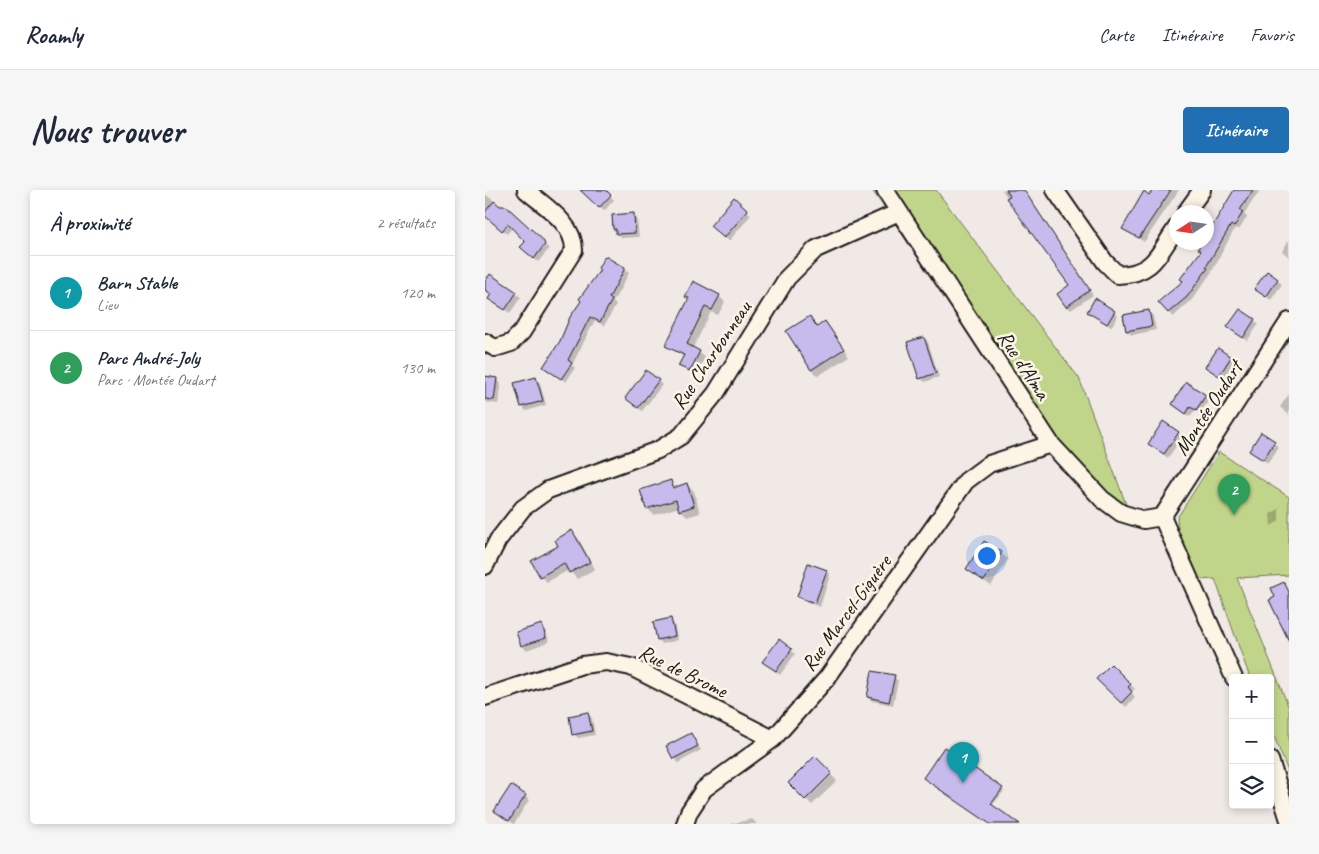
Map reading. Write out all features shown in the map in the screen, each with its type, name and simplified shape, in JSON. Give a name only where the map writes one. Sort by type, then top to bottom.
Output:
[{"type":"street","points":[[485,342],[495,348],[511,343],[522,332],[574,250],[574,239],[566,225],[526,190]]},
{"type":"street","name":"Rue d'Alma","points":[[885,190],[1051,444],[1102,499],[1121,513],[1144,520],[1162,517]]},
{"type":"street","points":[[1055,190],[1105,262],[1118,274],[1134,274],[1149,268],[1169,239]]},
{"type":"street","points":[[1191,205],[1202,190]]},
{"type":"street","name":"Rue Charbonneau","points":[[485,566],[498,540],[523,508],[548,490],[658,450],[681,436],[716,393],[787,278],[816,249],[899,212]]},
{"type":"street","name":"Montée Oudart","points":[[1162,517],[1289,321]]},
{"type":"street","name":"Rue Marcel-Giguère","points":[[685,824],[689,812],[704,790],[773,739],[827,678],[966,481],[989,464],[1051,444]]},
{"type":"street","points":[[1162,517],[1232,674]]},
{"type":"street","name":"Rue de Brome","points":[[485,697],[582,665],[606,662],[631,666],[773,739]]},
{"type":"street","points":[[1271,764],[1289,820]]},
{"type":"green space","points":[[872,190],[936,190],[1079,378],[1133,523],[1108,514],[1048,448]]},
{"type":"green space","points":[[1219,452],[1289,497],[1289,575],[1237,578],[1289,708],[1289,774],[1274,736],[1274,674],[1249,674],[1215,579],[1199,580],[1179,536],[1177,518]]},
{"type":"building","points":[[580,190],[606,190],[611,195],[599,208]]},
{"type":"building","points":[[1006,190],[1024,190],[1090,290],[1066,307],[1057,294],[1069,285],[1006,198],[1010,196]]},
{"type":"building","points":[[1153,190],[1171,190],[1139,238],[1122,229],[1144,191],[1149,195]]},
{"type":"building","points":[[1234,190],[1253,190],[1240,210],[1243,212],[1234,227],[1231,225],[1206,267],[1208,268],[1187,297],[1168,313],[1158,302],[1183,281],[1180,279],[1201,251],[1200,250],[1214,250],[1214,223]]},
{"type":"building","points":[[734,197],[748,210],[724,238],[710,226]]},
{"type":"building","points":[[494,201],[500,206],[506,206],[542,239],[545,244],[534,259],[520,247],[525,242],[508,224],[502,231],[485,216],[485,212]]},
{"type":"building","points":[[634,213],[635,233],[616,234],[616,229],[613,229],[612,215]]},
{"type":"building","points":[[605,256],[625,268],[609,298],[612,300],[600,322],[590,317],[568,360],[572,363],[561,379],[543,367],[560,341],[570,317],[581,301],[579,299],[600,270],[598,268]]},
{"type":"building","points":[[1267,271],[1278,279],[1266,297],[1254,289]]},
{"type":"building","points":[[490,274],[517,292],[505,310],[488,299],[491,294],[485,290],[485,282]]},
{"type":"building","points":[[693,281],[720,295],[712,310],[705,307],[687,344],[700,351],[690,371],[678,366],[684,355],[665,346],[689,298],[685,297]]},
{"type":"building","points":[[1095,298],[1115,311],[1107,324],[1087,312]]},
{"type":"building","points":[[1240,309],[1255,319],[1243,338],[1227,327]]},
{"type":"building","points":[[1149,310],[1152,326],[1126,331],[1123,315]]},
{"type":"building","points":[[810,316],[817,327],[825,321],[844,349],[811,370],[786,331]]},
{"type":"building","points":[[924,337],[936,373],[919,379],[907,342]]},
{"type":"building","points":[[1218,348],[1231,357],[1219,376],[1205,367]]},
{"type":"building","points":[[646,370],[659,380],[638,408],[625,398]]},
{"type":"building","points":[[485,376],[497,378],[494,400],[485,399]]},
{"type":"building","points":[[536,377],[543,401],[521,407],[514,383]]},
{"type":"building","points":[[1186,382],[1206,395],[1196,410],[1190,407],[1186,414],[1172,404]]},
{"type":"building","points":[[1163,421],[1179,432],[1164,454],[1148,444]]},
{"type":"building","points":[[1261,432],[1275,441],[1263,460],[1249,451]]},
{"type":"building","points":[[671,480],[673,488],[687,483],[694,506],[679,511],[676,500],[646,509],[640,490]]},
{"type":"building","points":[[572,530],[590,562],[569,573],[564,563],[540,577],[531,561],[558,546],[555,540]]},
{"type":"building","points":[[984,541],[1002,552],[984,581],[966,569]]},
{"type":"building","points":[[808,563],[827,570],[815,603],[797,597]]},
{"type":"building","points":[[1284,582],[1289,592],[1289,641],[1269,600],[1275,597],[1271,588]]},
{"type":"building","points":[[671,618],[675,636],[657,640],[653,622]]},
{"type":"building","points":[[542,624],[546,638],[521,646],[516,632]]},
{"type":"building","points":[[779,639],[792,649],[776,671],[762,662]]},
{"type":"building","points":[[1111,664],[1131,684],[1128,687],[1132,692],[1121,703],[1096,679]]},
{"type":"building","points":[[872,671],[895,675],[889,702],[867,697]]},
{"type":"building","points":[[588,712],[592,731],[572,735],[569,716]]},
{"type":"building","points":[[691,733],[698,746],[673,759],[666,746]]},
{"type":"building","points":[[944,747],[1003,788],[991,804],[1020,824],[990,824],[923,778]]},
{"type":"building","points":[[815,756],[832,773],[805,800],[788,783]]},
{"type":"building","points":[[511,785],[526,795],[509,821],[494,811]]},
{"type":"place","name":"Parc André-Joly","points":[[1234,515]]},
{"type":"place","name":"Barn Stable","points":[[963,783]]}]
